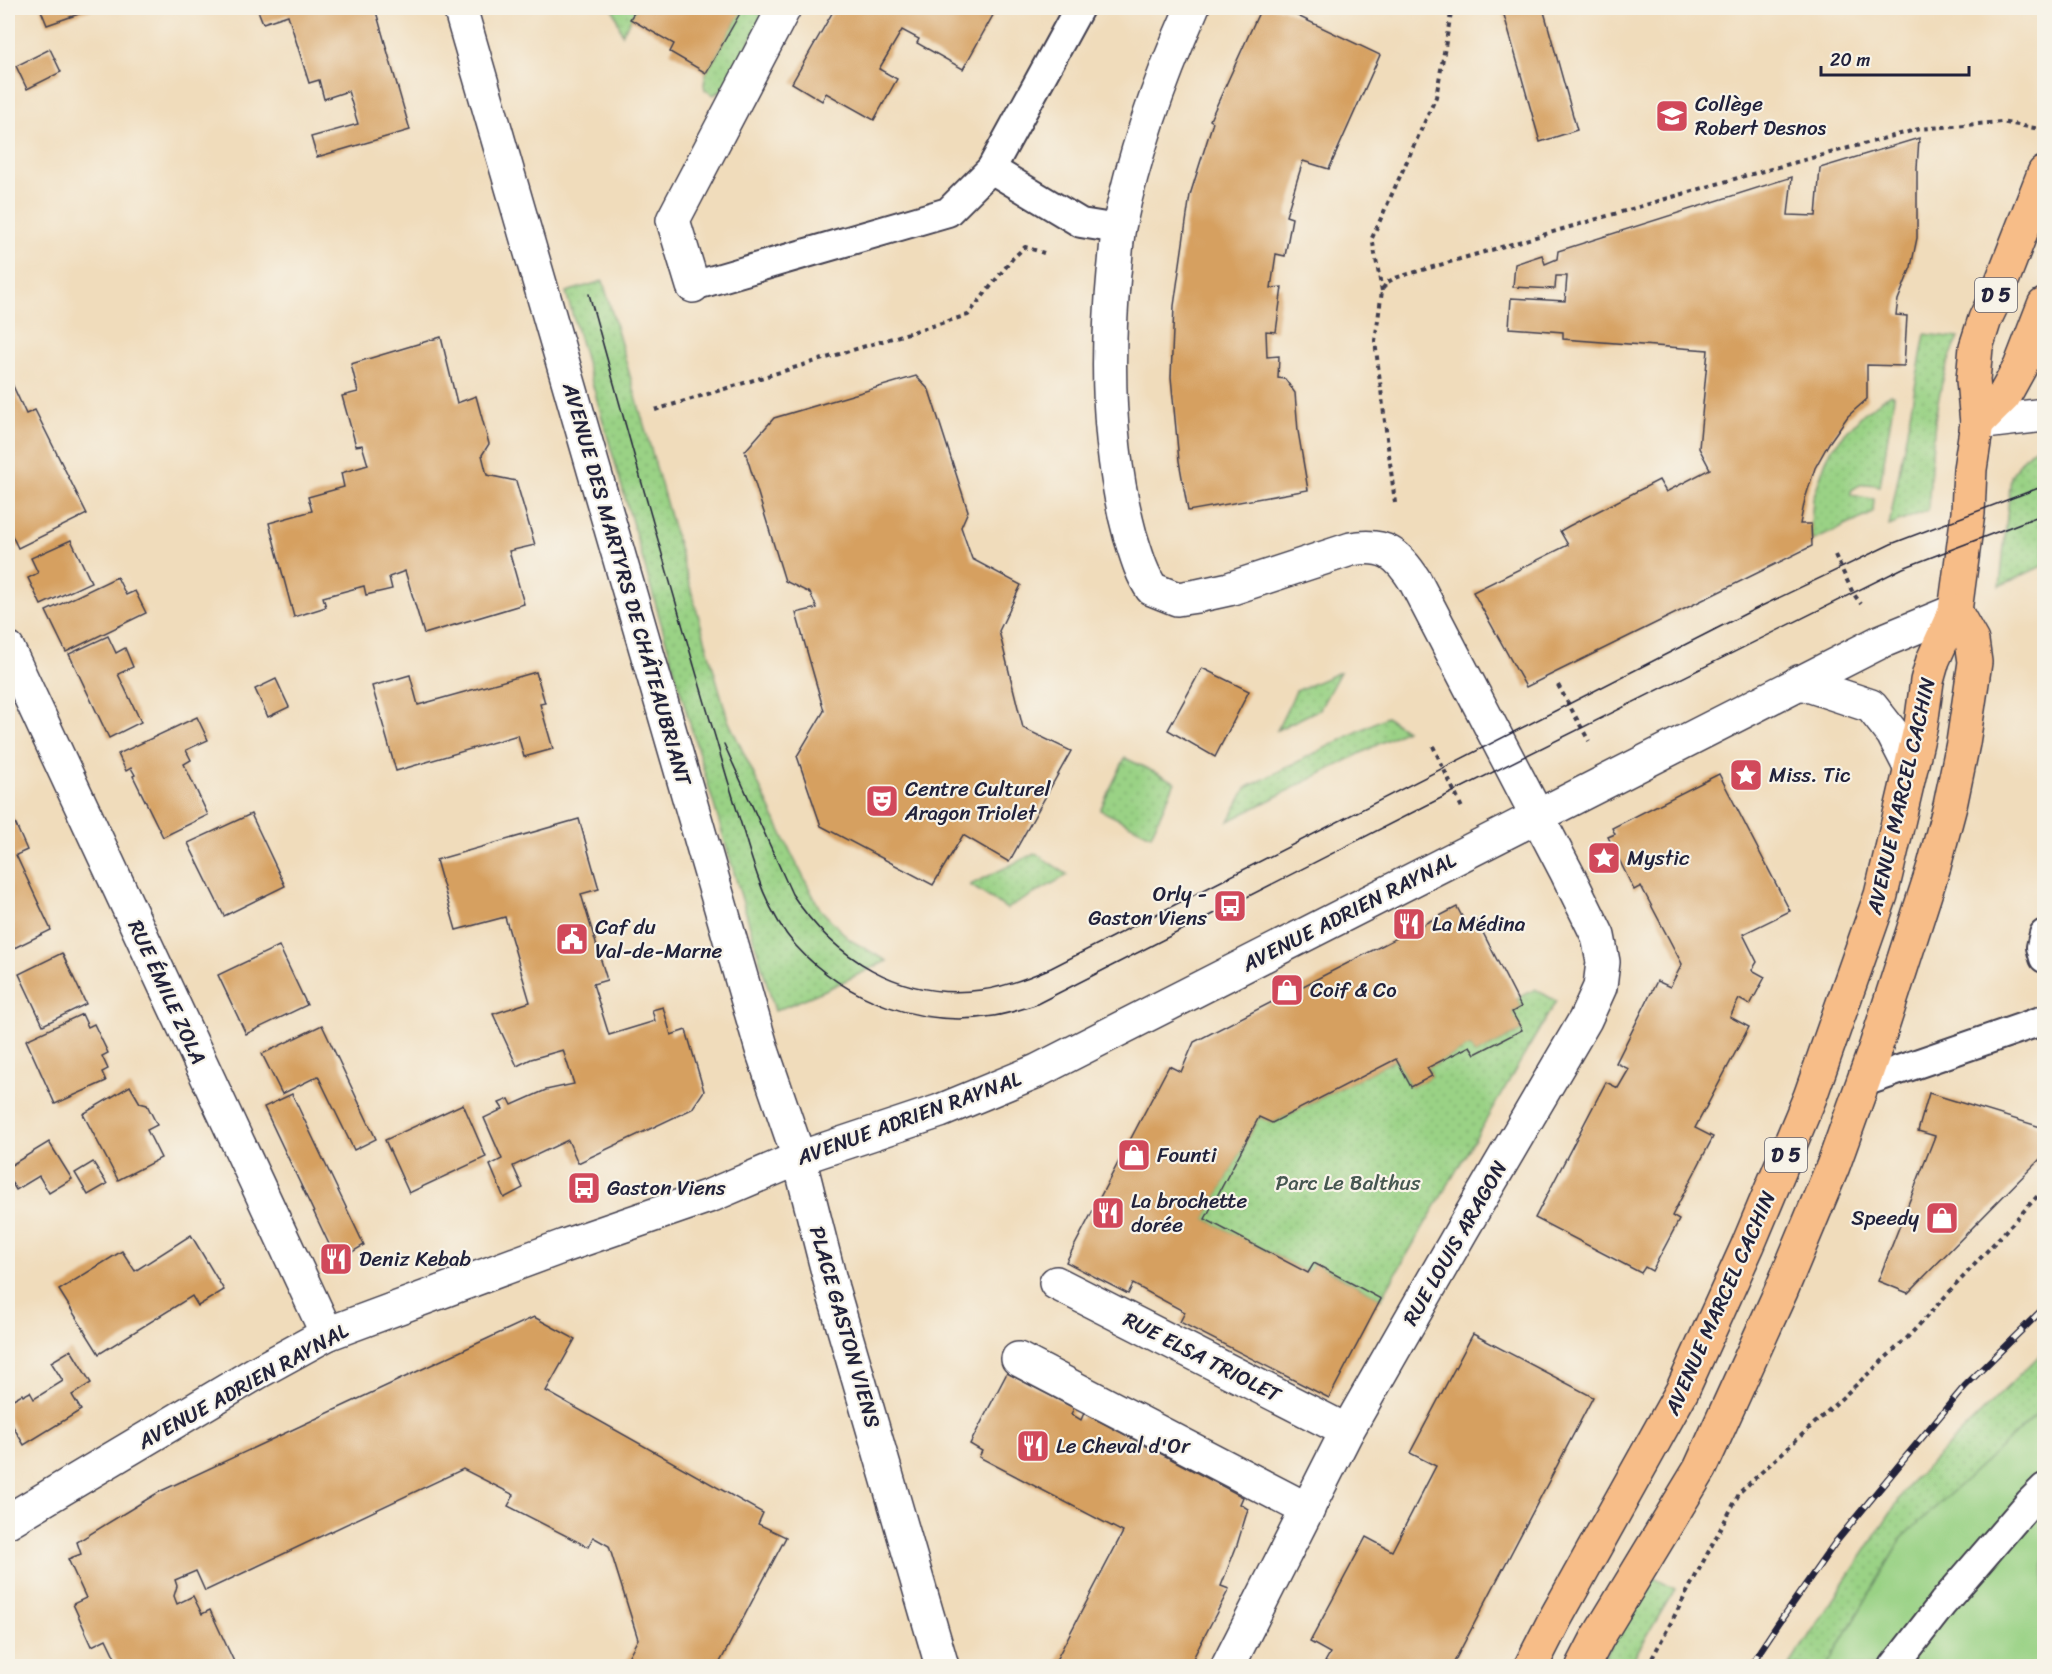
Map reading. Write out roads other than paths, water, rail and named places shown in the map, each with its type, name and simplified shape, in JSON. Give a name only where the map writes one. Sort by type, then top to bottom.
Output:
[{"type":"main road","name":"AVENUE MARCEL CACHIN","points":[[1531,1666],[1682,1391],[1810,1097],[1881,895],[1921,725],[1933,660],[1955,610],[1977,423],[1973,380],[1976,347],[2044,172]]},
{"type":"main road","name":"D 5","points":[[1977,423],[2004,396],[2019,367],[2044,305]]},
{"type":"main road","name":"AVENUE MARCEL CACHIN","points":[[1582,1666],[1701,1469],[1781,1291],[1833,1166],[1864,1082],[1934,866],[1950,806],[1963,743],[1975,662],[1972,641],[1955,610]]},
{"type":"street","name":"AVENUE DES MARTYRS DE CHÂTEAUBRIANT","points":[[460,8],[761,1044],[799,1158]]},
{"type":"street","points":[[693,286],[673,220],[784,8]]},
{"type":"street","name":"RUE LOUIS ARAGON","points":[[1192,8],[1153,105],[1118,229],[1110,344],[1110,389],[1115,460],[1122,501],[1138,561],[1152,589],[1177,599],[1229,588],[1351,549],[1377,548],[1390,552],[1406,566],[1415,581],[1511,764],[1598,936],[1604,962],[1599,987],[1585,1020],[1347,1431],[1228,1666]]},
{"type":"street","points":[[1977,423],[2044,415]]},
{"type":"street","name":"AVENUE ADRIEN RAYNAL","points":[[8,1521],[248,1378],[327,1334],[564,1246],[712,1195],[799,1158],[940,1111],[1037,1071],[1799,682],[1880,642],[1955,610]]},
{"type":"street","name":"RUE ÉMILE ZOLA","points":[[8,649],[327,1334]]},
{"type":"street","points":[[1799,682],[1871,706],[1893,734],[1910,767]]},
{"type":"street","name":"PLACE GASTON VIENS","points":[[799,1158],[832,1288],[942,1666]]},
{"type":"street","name":"RUE ELSA TRIOLET","points":[[1056,1283],[1347,1431]]},
{"type":"street","points":[[1018,1359],[1308,1510]]},
{"type":"lane","points":[[693,286],[948,212],[991,169],[1079,8]]},
{"type":"lane","points":[[991,169],[1081,223],[1118,229]]},
{"type":"lane","points":[[2044,934],[2041,947],[2044,958]]},
{"type":"lane","points":[[1864,1082],[2044,1020]]},
{"type":"lane","points":[[1894,1666],[1951,1595],[2044,1488]]},
{"type":"tram line","points":[[589,294],[726,776],[763,891],[786,933],[816,965],[838,982],[861,995],[912,1014],[967,1019],[1010,1013],[1035,1005],[1441,798],[1903,568],[2044,514]]},
{"type":"tram line","points":[[724,744],[792,894],[828,938],[872,970],[897,981],[924,989],[952,992],[990,989],[1016,982],[1051,968],[1749,612],[1891,544],[2044,486]]},
{"type":"railway","points":[[1750,1666],[1835,1543],[1965,1386],[2044,1308]]},
{"type":"place","name":"Collège Robert Desnos","points":[[1672,116]]},
{"type":"place","name":"Miss. Tic","points":[[1746,775]]},
{"type":"place","name":"Centre Culturel Aragon Triolet","points":[[882,801]]},
{"type":"place","name":"Mystic","points":[[1604,858]]},
{"type":"place","name":"Orly - Gaston Viens","points":[[1230,906]]},
{"type":"place","name":"La Médina","points":[[1409,924]]},
{"type":"place","name":"Caf du Val-de-Marne","points":[[572,939]]},
{"type":"place","name":"Coif & Co","points":[[1287,990]]},
{"type":"place","name":"Founti","points":[[1134,1155]]},
{"type":"place","name":"Gaston Viens","points":[[584,1188]]},
{"type":"place","name":"La brochette dorée","points":[[1108,1213]]},
{"type":"place","name":"Speedy","points":[[1942,1218]]},
{"type":"place","name":"Deniz Kebab","points":[[336,1259]]},
{"type":"place","name":"Le Cheval d'Or","points":[[1033,1446]]},
{"type":"park label","name":"Parc Le Balthus","points":[[1348,1183]]}]
